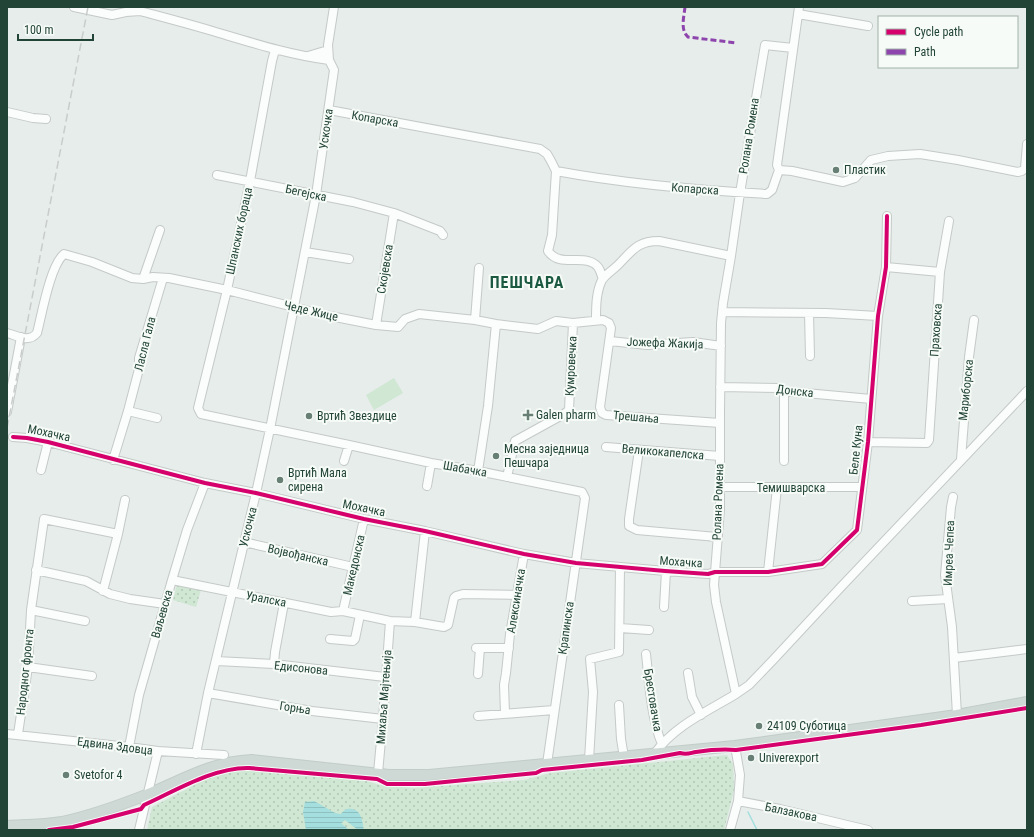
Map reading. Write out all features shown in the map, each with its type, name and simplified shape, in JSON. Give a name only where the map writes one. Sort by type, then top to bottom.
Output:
[{"type":"main road","points":[[7,826],[62,822],[103,811],[204,770],[227,763],[252,760],[410,776],[429,775],[735,746],[957,714],[1027,702]]},
{"type":"street","points":[[74,7],[112,15],[128,9],[140,9],[275,50],[306,57],[329,60]]},
{"type":"street","name":"Ускочка","points":[[196,754],[208,693],[270,429],[316,195],[334,70],[329,60],[328,45],[334,7]]},
{"type":"street","points":[[868,26],[798,10],[777,165],[778,170],[792,171],[843,182],[854,178],[871,160],[888,156],[920,154],[1018,172],[1022,171],[1024,168],[1027,144]]},
{"type":"street","name":"Ролана Ромена","points":[[736,694],[716,602],[714,572],[720,509],[720,346],[722,312],[765,45],[793,48]]},
{"type":"street","name":"Шпанских бораца","points":[[198,412],[227,290],[275,50]]},
{"type":"street","points":[[306,57],[328,50]]},
{"type":"street","name":"Копарска","points":[[328,110],[540,149],[547,154],[556,171],[604,180],[643,185],[767,194],[772,190],[778,170]]},
{"type":"street","points":[[7,112],[46,120]]},
{"type":"street","points":[[556,171],[552,235],[548,251],[553,257],[558,259],[575,261],[583,260],[593,263],[600,269],[603,279]]},
{"type":"street","name":"Бегејска","points":[[217,174],[353,202],[394,213],[440,231],[443,235]]},
{"type":"street","name":"Скојевска","points":[[376,325],[394,213]]},
{"type":"street","name":"Беле Куна","points":[[714,572],[768,572],[822,564],[857,530],[868,442],[878,316],[886,267],[887,216]]},
{"type":"street","name":"Праховска","points":[[868,442],[927,442],[929,440],[940,272],[949,221]]},
{"type":"street","points":[[143,279],[160,230]]},
{"type":"street","points":[[610,341],[610,323],[606,320],[596,320],[596,302],[598,293],[603,279],[633,249],[647,242],[659,241],[731,256]]},
{"type":"street","points":[[305,252],[349,259]]},
{"type":"street","name":"Чеде Жице","points":[[21,337],[31,338],[37,333],[49,286],[60,258],[64,254],[92,262],[132,278],[163,278],[227,290],[326,315],[376,325],[398,327],[405,319],[419,314],[475,320]]},
{"type":"street","points":[[886,267],[940,272]]},
{"type":"street","points":[[475,320],[479,268]]},
{"type":"street","name":"Ласла Гала","points":[[113,460],[139,369],[139,358],[163,278]]},
{"type":"street","points":[[722,312],[809,312],[878,316]]},
{"type":"street","points":[[809,312],[810,356]]},
{"type":"street","name":"Кумровечка","points":[[475,320],[538,329],[556,321],[573,322],[596,320]]},
{"type":"street","name":"Мариборска","points":[[961,459],[974,320]]},
{"type":"street","name":"Кумровечка","points":[[507,477],[515,442],[569,410],[573,322]]},
{"type":"street","points":[[478,471],[488,406],[496,324]]},
{"type":"street","points":[[7,334],[21,337],[7,412]]},
{"type":"street","name":"Јожефа Жакија","points":[[610,341],[647,344],[692,342],[720,346]]},
{"type":"street","name":"Трешања","points":[[610,341],[600,407],[602,413],[653,419],[720,423]]},
{"type":"street","name":"Донска","points":[[720,387],[778,388],[784,391],[871,399]]},
{"type":"street","points":[[784,391],[784,460]]},
{"type":"street","points":[[655,754],[662,744],[679,729],[736,694],[749,684],[1027,391]]},
{"type":"street","points":[[128,411],[157,418]]},
{"type":"street","name":"Шабачка","points":[[198,412],[201,414],[349,444],[431,463],[582,492]]},
{"type":"street","name":"Мохачка","points":[[13,437],[48,442],[205,484],[256,493],[364,519],[425,531],[524,554],[576,563],[708,574],[714,572]]},
{"type":"street","name":"Мохачка","points":[[41,470],[48,442]]},
{"type":"street","points":[[344,460],[349,444]]},
{"type":"street","name":"Великокапелска","points":[[606,447],[720,456]]},
{"type":"street","points":[[639,450],[629,519],[630,526],[637,530],[717,537]]},
{"type":"street","points":[[427,486],[431,463]]},
{"type":"street","name":"Ваљевска","points":[[129,747],[139,695],[172,580],[187,530],[205,484]]},
{"type":"street","name":"Темишварска","points":[[720,488],[862,488]]},
{"type":"street","points":[[768,572],[777,488]]},
{"type":"street","name":"Крапинска","points":[[547,764],[585,498],[582,492]]},
{"type":"street","name":"Имреа Чепеа","points":[[953,497],[945,575],[952,626],[957,714]]},
{"type":"street","points":[[103,591],[126,500]]},
{"type":"street","name":"Народног фронта","points":[[18,734],[28,667],[31,610],[44,519],[118,534]]},
{"type":"street","name":"Македонска","points":[[343,611],[364,519]]},
{"type":"street","points":[[415,622],[425,531]]},
{"type":"street","name":"Војвођанска","points":[[244,542],[353,567]]},
{"type":"street","name":"Алексиначка","points":[[505,713],[504,685],[524,554]]},
{"type":"street","points":[[589,760],[593,692],[590,658],[619,652],[620,567]]},
{"type":"street","points":[[36,570],[86,581],[103,591],[130,599],[166,604]]},
{"type":"street","points":[[664,607],[666,571]]},
{"type":"street","name":"Уралска","points":[[172,580],[331,612],[343,611],[390,622],[415,622],[444,627],[448,624],[454,598],[456,596],[463,594],[518,595]]},
{"type":"street","points":[[912,602],[948,599]]},
{"type":"street","points":[[274,664],[284,603]]},
{"type":"street","points":[[31,610],[85,621]]},
{"type":"street","points":[[330,639],[353,641],[355,639],[360,615]]},
{"type":"street","name":"Михаља Мајтењија","points":[[378,773],[390,622]]},
{"type":"street","points":[[620,628],[649,630]]},
{"type":"street","name":"Алексиначка","points":[[478,674],[478,648],[509,648]]},
{"type":"street","points":[[954,658],[1027,649]]},
{"type":"street","name":"Брестовачка","points":[[646,654],[654,710],[659,737],[662,744]]},
{"type":"street","name":"Едисонова","points":[[216,661],[274,664],[385,677]]},
{"type":"street","points":[[28,667],[92,676]]},
{"type":"street","points":[[688,672],[692,697],[701,715]]},
{"type":"street","name":"Горња","points":[[208,693],[312,711],[383,719]]},
{"type":"street","points":[[620,705],[621,739],[624,757]]},
{"type":"street","points":[[478,716],[554,710]]},
{"type":"street","name":"Едвина Здовца","points":[[7,734],[129,747],[158,752],[224,755]]},
{"type":"street","points":[[730,830],[738,801],[740,775],[735,746]]},
{"type":"street","points":[[139,830],[158,752]]},
{"type":"street","name":"Балзакова","points":[[738,801],[780,809],[868,830]]},
{"type":"green space","points":[[394,378],[403,393],[374,410],[366,395]]},
{"type":"green space","points":[[177,584],[201,590],[196,607],[173,600]]},
{"type":"green space","points":[[727,755],[733,764],[734,790],[724,830],[147,830],[152,807],[208,778],[241,770],[367,781],[380,785],[414,788],[524,780],[551,773]]},
{"type":"water","points":[[314,801],[338,814],[341,814],[347,809],[355,810],[360,814],[364,830],[358,830],[345,820],[341,823],[349,830],[306,830],[303,812],[305,802]]},
{"type":"waterway","points":[[748,812],[757,830]]},
{"type":"railway","points":[[7,428],[88,7]]},
{"type":"marked path","points":[[685,7],[683,27],[688,37],[737,43]]},
{"type":"cycle path","points":[[13,437],[48,442],[205,483],[256,493],[364,519],[425,531],[524,554],[576,563],[708,574],[715,572],[768,572],[822,564],[857,530],[868,442],[878,316],[886,267],[887,216]]},
{"type":"cycle path","points":[[49,830],[73,827],[141,809],[144,805],[195,781],[222,771],[236,769],[249,768],[377,779],[387,784],[425,784],[536,773],[542,770],[642,760],[680,753],[687,754],[701,751],[736,750],[921,725],[1027,708]]},
{"type":"place","name":"Пластик","points":[[836,170]]},
{"type":"place","name":"Galen pharm","points":[[528,415]]},
{"type":"place","name":"Вртић Звездице","points":[[309,416]]},
{"type":"place","name":"Месна заједница Пешчара","points":[[496,456]]},
{"type":"place","name":"Вртић Мала сирена","points":[[280,480]]},
{"type":"place","name":"24109 Суботица","points":[[759,726]]},
{"type":"place","name":"Univerexport","points":[[751,758]]},
{"type":"place","name":"Svetofor 4","points":[[66,775]]},
{"type":"district","name":"ПЕШЧАРА","points":[[527,282]]}]
